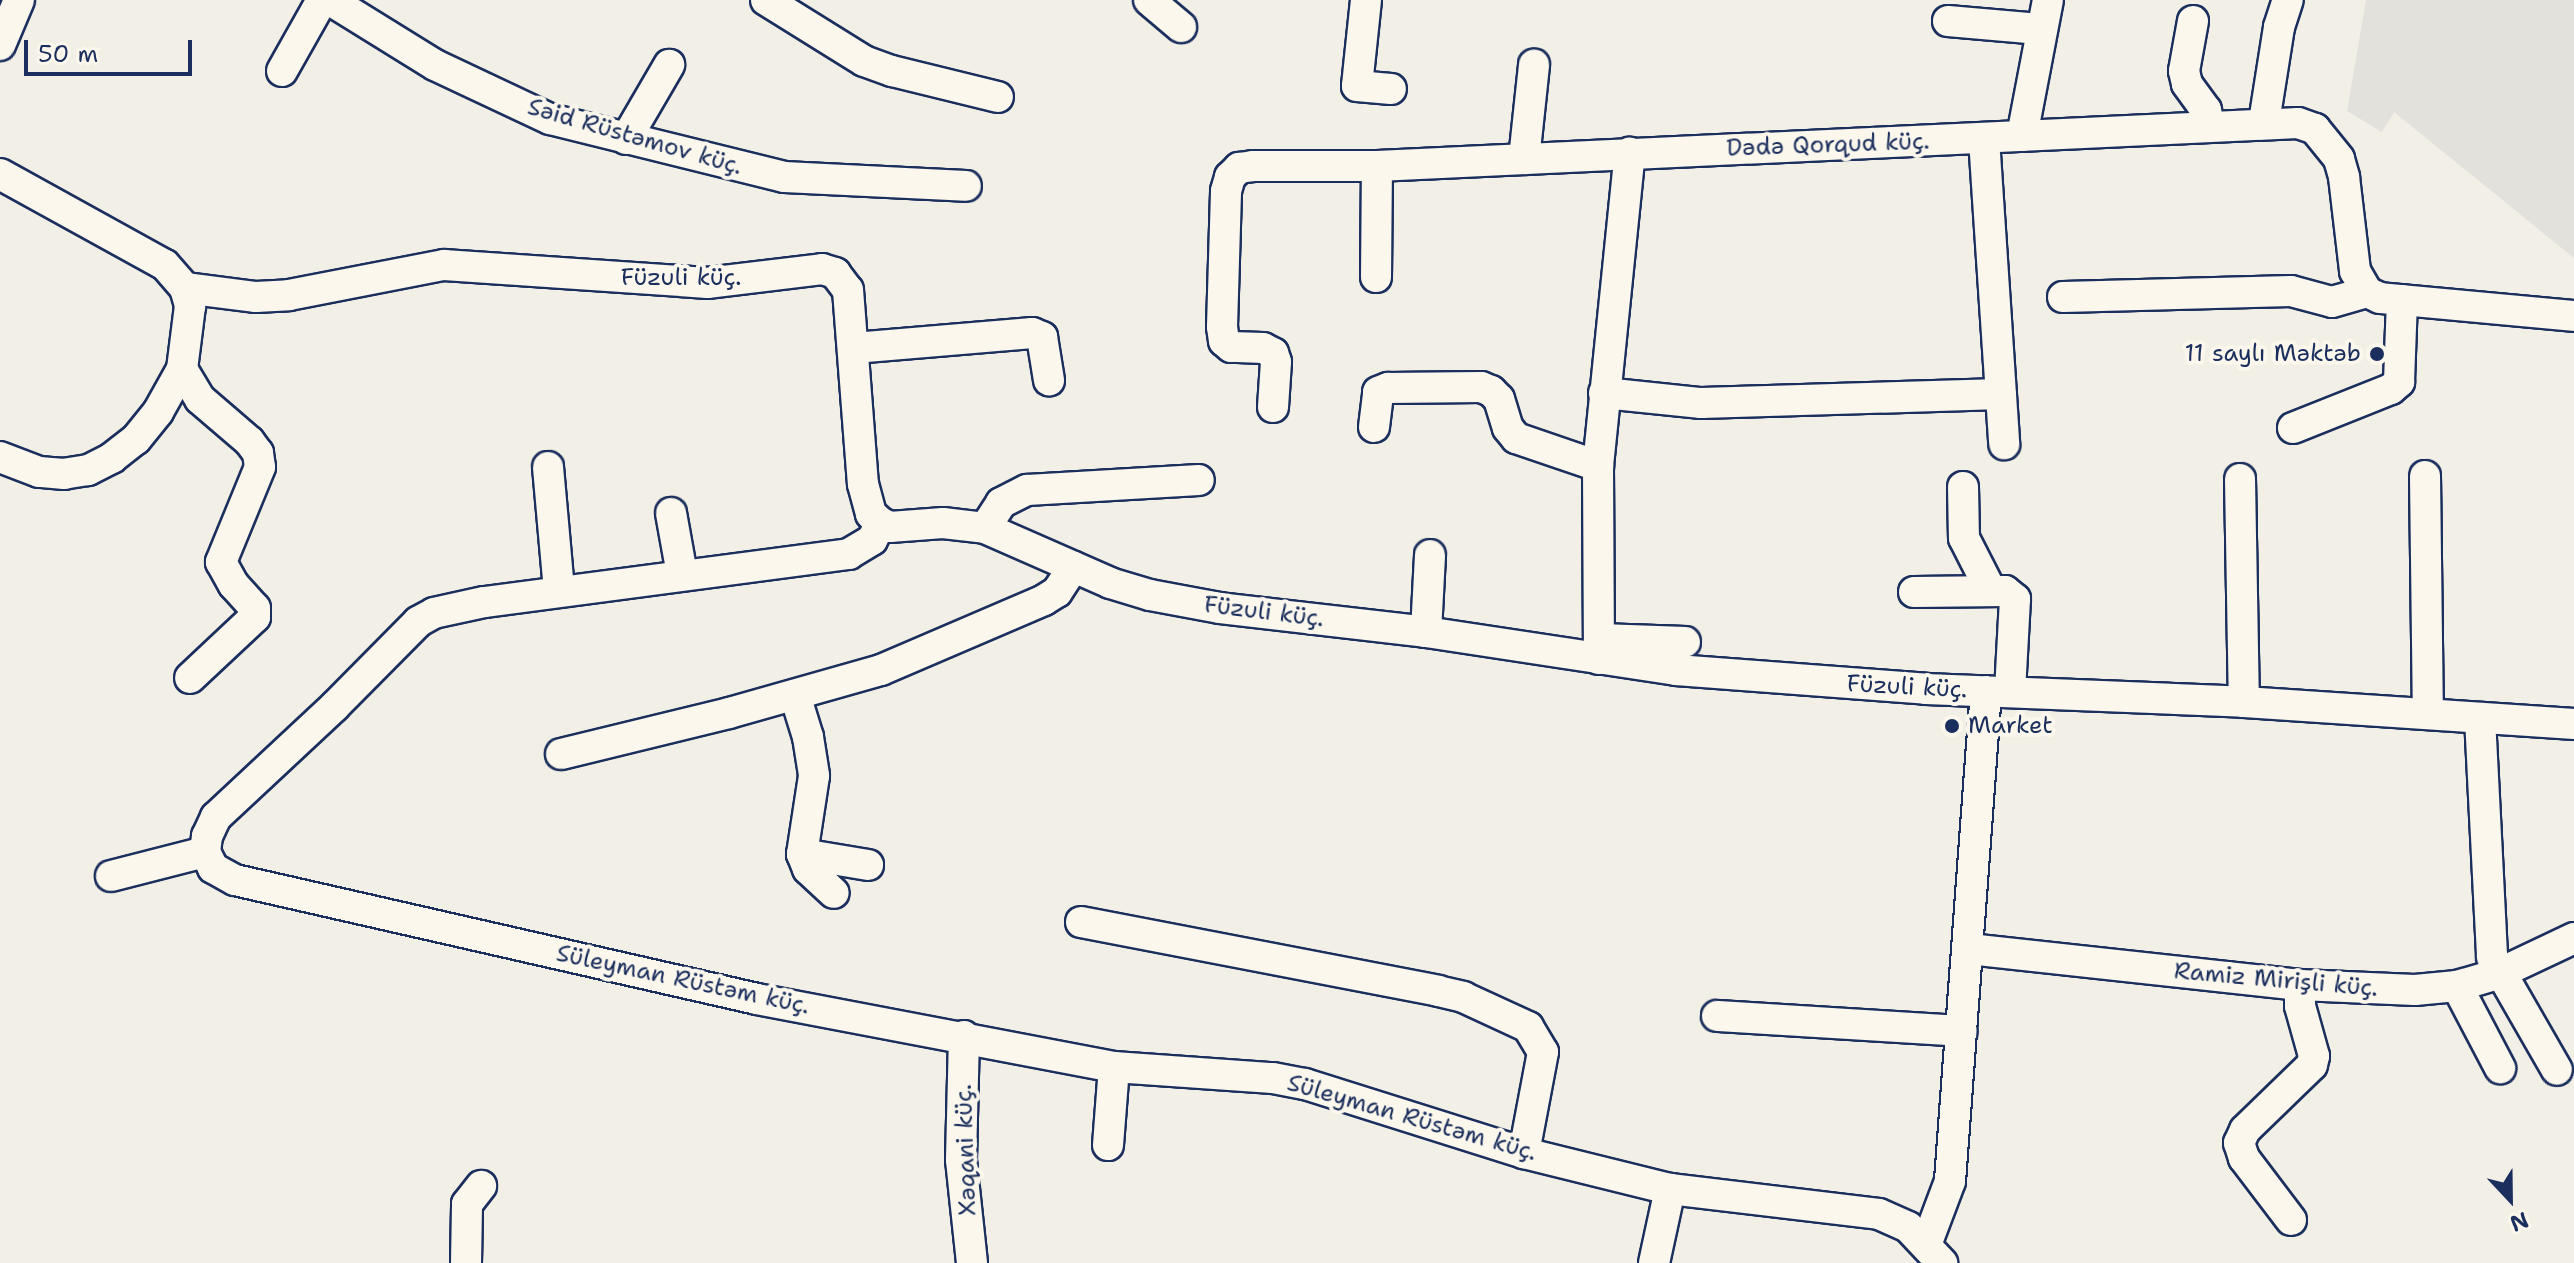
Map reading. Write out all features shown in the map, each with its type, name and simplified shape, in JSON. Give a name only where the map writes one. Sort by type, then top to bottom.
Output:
[{"type":"street","points":[[0,45],[19,0]]},
{"type":"street","points":[[282,71],[322,0]]},
{"type":"street","name":"Səid Rüstəmov küç.","points":[[330,0],[435,65],[550,119],[784,177],[966,186]]},
{"type":"street","points":[[766,0],[864,61],[998,97]]},
{"type":"street","points":[[1149,0],[1181,27]]},
{"type":"street","points":[[1366,0],[1357,86],[1391,89]]},
{"type":"street","points":[[2022,136],[2040,29],[2048,0]]},
{"type":"street","points":[[2264,122],[2279,27],[2288,0]]},
{"type":"street","points":[[1948,21],[2040,29]]},
{"type":"street","points":[[2193,21],[2184,71],[2187,84],[2206,110],[2209,125]]},
{"type":"street","points":[[626,139],[669,65]]},
{"type":"street","points":[[1524,159],[1534,65]]},
{"type":"street","name":"Dədə Qorqud küç.","points":[[1273,407],[1276,362],[1273,353],[1263,348],[1231,347],[1224,341],[1225,206],[1230,177],[1239,168],[1253,166],[1377,166],[1984,139],[2264,122],[2298,123],[2315,129],[2329,143],[2344,177],[2355,271],[2367,292]]},
{"type":"street","points":[[1984,139],[2004,444]]},
{"type":"street","points":[[1630,153],[1598,466],[1600,649],[1685,642]]},
{"type":"street","points":[[1376,277],[1377,166]]},
{"type":"street","points":[[0,174],[165,265],[185,288],[189,328],[182,369],[158,412],[136,439],[100,464],[64,474],[39,472],[0,457]]},
{"type":"street","name":"Füzuli küç.","points":[[185,288],[256,297],[289,295],[413,268],[444,265],[707,283],[822,269],[835,273],[848,290],[863,484],[871,514],[890,527],[943,523],[985,528],[1073,567],[1150,595],[1220,608],[1600,649],[1771,679],[2244,702],[2574,724]]},
{"type":"street","points":[[2063,297],[2291,291],[2332,302],[2367,292],[2380,298],[2574,316]]},
{"type":"street","points":[[2293,428],[2391,389],[2399,382],[2402,300]]},
{"type":"street","points":[[854,348],[1032,333],[1042,337],[1049,380]]},
{"type":"street","points":[[182,369],[200,399],[249,441],[258,453],[260,467],[221,562],[234,585],[255,608],[255,617],[190,678]]},
{"type":"street","points":[[1374,427],[1378,392],[1388,388],[1481,387],[1499,399],[1508,428],[1516,438],[1598,466]]},
{"type":"street","points":[[1604,393],[1701,403],[2001,394]]},
{"type":"street","points":[[548,467],[559,591]]},
{"type":"street","points":[[2425,476],[2428,713]]},
{"type":"street","points":[[2240,479],[2244,702]]},
{"type":"street","points":[[985,528],[1001,503],[1027,490],[1199,480]]},
{"type":"street","points":[[1963,487],[1964,538],[1991,591]]},
{"type":"street","points":[[671,513],[682,574]]},
{"type":"street","points":[[111,876],[205,852],[207,836],[216,817],[335,706],[418,622],[450,607],[849,554],[862,549],[872,540],[881,523]]},
{"type":"street","points":[[1426,632],[1430,555]]},
{"type":"street","points":[[561,754],[881,670],[992,624],[1057,592],[1073,567]]},
{"type":"street","points":[[1914,592],[2005,591],[2015,599],[1998,692],[1969,949],[1950,1181],[1934,1254]]},
{"type":"street","points":[[795,695],[810,745],[814,776],[802,854],[808,869],[834,893]]},
{"type":"street","points":[[2480,718],[2489,938],[2498,974],[2557,1070]]},
{"type":"street","name":"Süleyman Rüstəm küç.","points":[[205,852],[213,868],[235,880],[757,999],[1114,1067],[1273,1078],[1305,1084],[1524,1153],[1670,1189],[1879,1214],[1908,1227],[1934,1254]]},
{"type":"street","points":[[802,854],[868,865]]},
{"type":"street","points":[[1081,922],[1438,991],[1463,997],[1528,1027],[1543,1052],[1524,1153]]},
{"type":"street","name":"Ramiz Mirişli küç.","points":[[1969,949],[2300,985],[2415,990],[2457,986],[2498,974],[2574,938]]},
{"type":"street","points":[[2291,1220],[2244,1158],[2239,1143],[2245,1130],[2312,1065],[2314,1056],[2300,1006],[2300,985]]},
{"type":"street","points":[[2457,986],[2500,1068]]},
{"type":"street","points":[[1717,1016],[1962,1031]]},
{"type":"street","name":"Xəqani küç.","points":[[964,1036],[961,1160],[972,1263]]},
{"type":"street","points":[[1108,1145],[1114,1067]]},
{"type":"street","points":[[466,1263],[467,1204],[481,1186]]},
{"type":"street","points":[[1654,1263],[1670,1189]]},
{"type":"shaded area","points":[[2366,0],[2574,0],[2574,258],[2394,112],[2382,132],[2347,111]]},
{"type":"place","name":"11 saylı Məktəb","points":[[2377,354]]},
{"type":"place","name":"Market","points":[[1952,726]]}]
